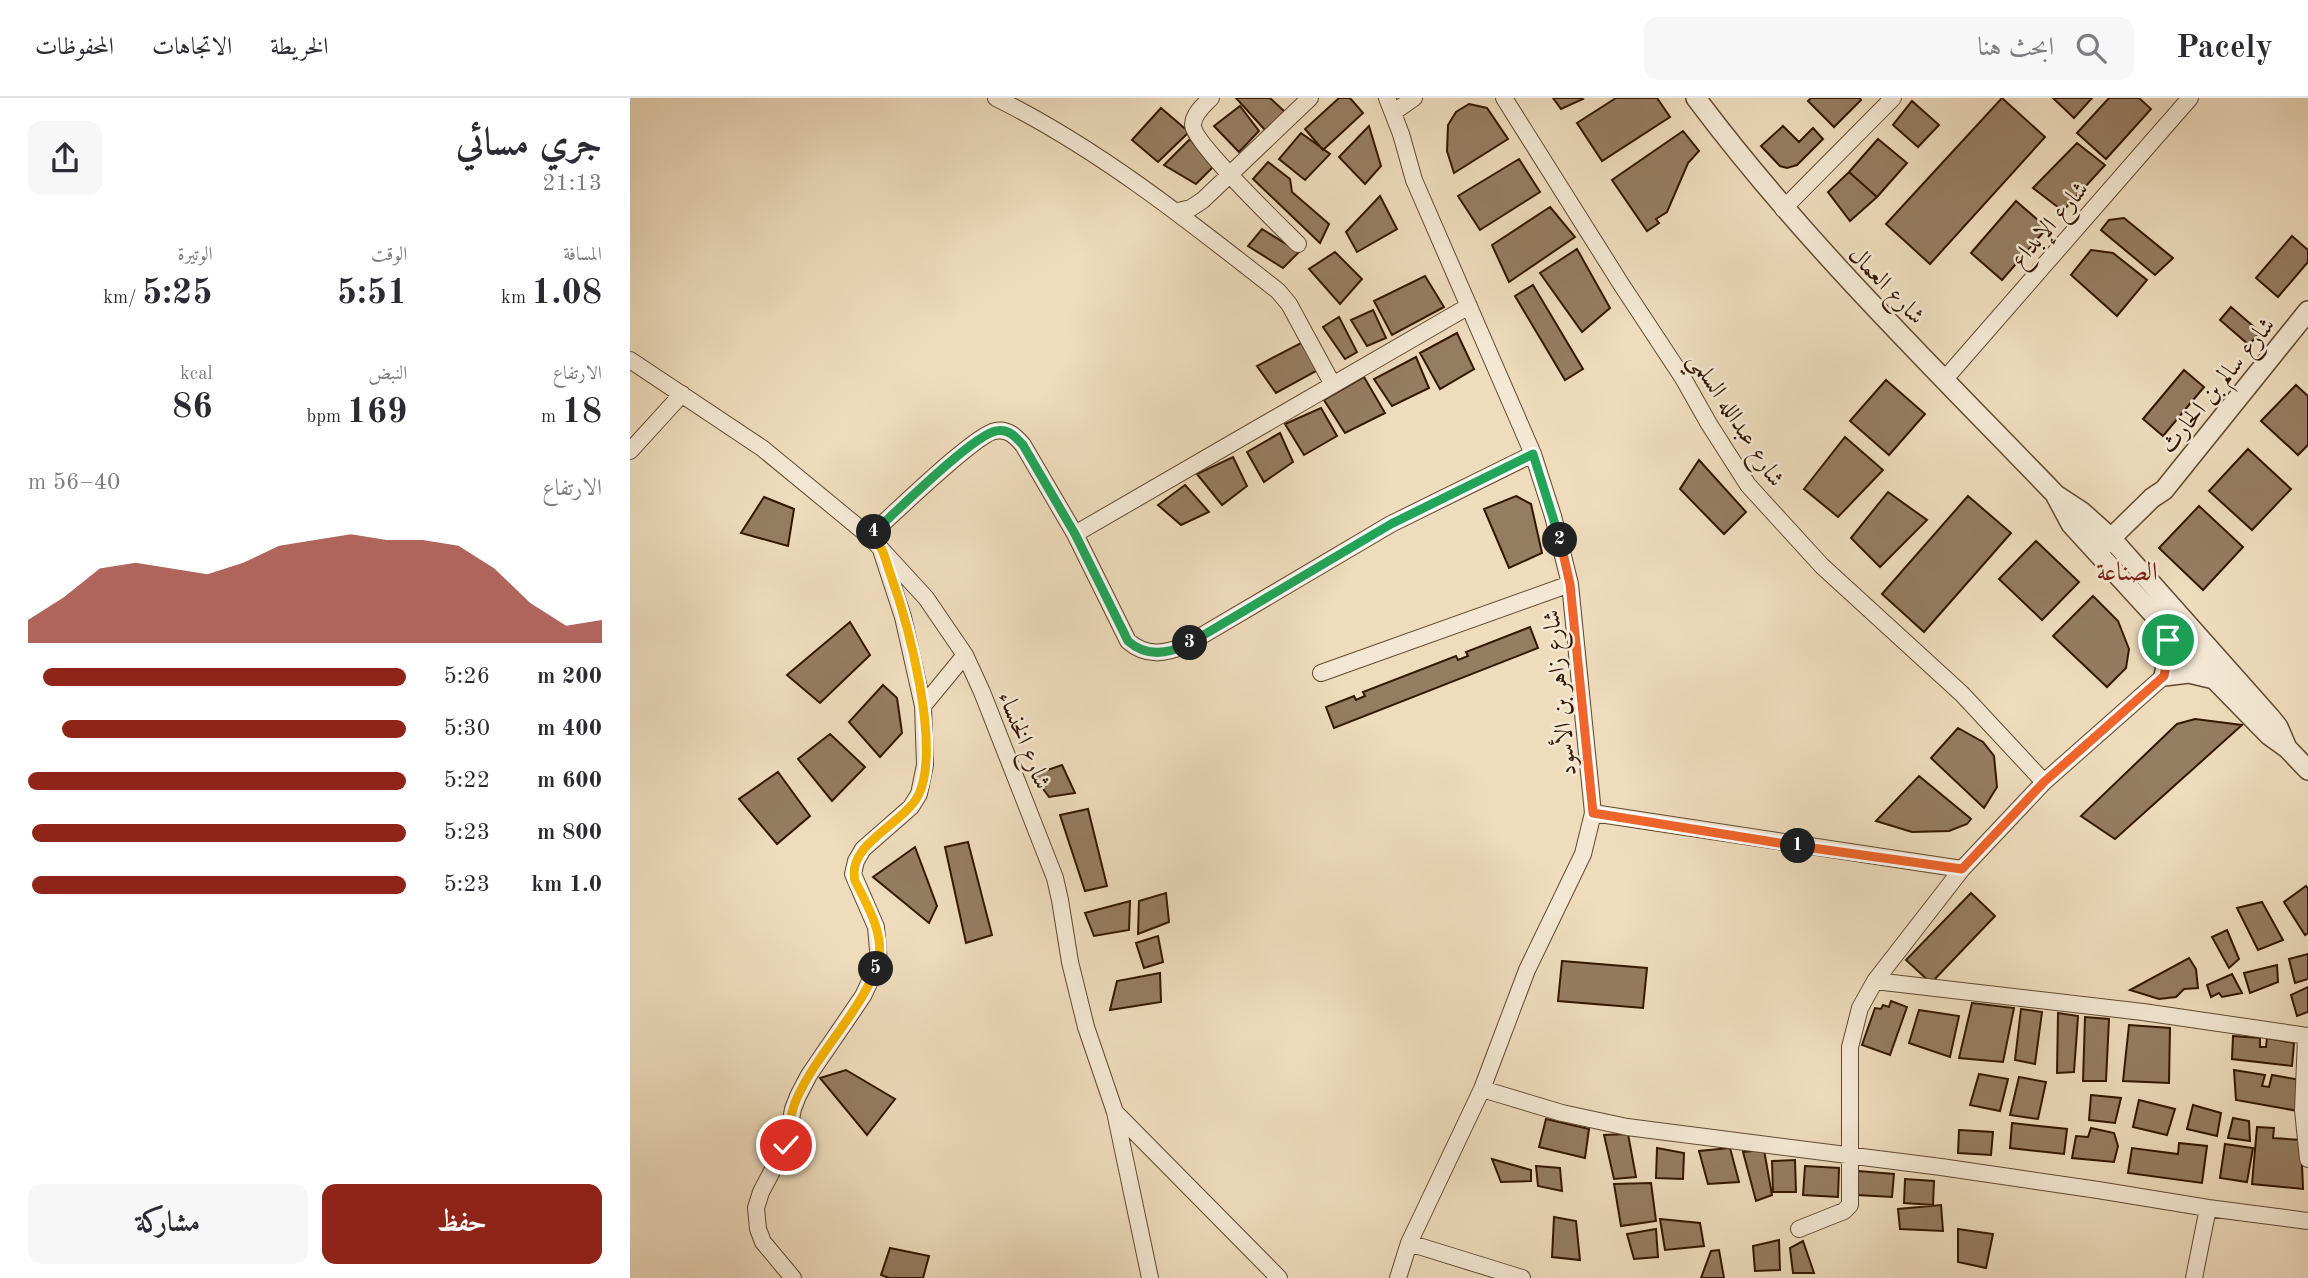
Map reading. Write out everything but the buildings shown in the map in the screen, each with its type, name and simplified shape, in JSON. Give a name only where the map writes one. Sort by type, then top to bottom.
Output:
[{"type":"street","points":[[996,98],[1070,141],[1178,211],[1278,291],[1289,304],[1333,385]]},
{"type":"street","points":[[1211,98],[1195,117],[1195,134],[1298,244]]},
{"type":"street","points":[[1178,211],[1191,208],[1203,200],[1310,98]]},
{"type":"street","points":[[1390,105],[1414,98]]},
{"type":"street","name":"شارع عبدالله السلمي","points":[[1504,98],[1748,485],[1822,566],[1962,694],[2044,782]]},
{"type":"street","name":"شارع العمال","points":[[1696,98],[1783,209],[2056,495],[2082,512],[2165,627],[2194,645],[2214,679],[2269,735],[2308,769]]},
{"type":"street","points":[[1783,209],[1894,98]]},
{"type":"street","name":"شارع الإبداع","points":[[1944,380],[2190,98]]},
{"type":"street","name":"شارع زاهر بن الأسود","points":[[1390,105],[1414,180],[1533,454],[1549,504],[1570,584],[1593,813],[1583,854],[1527,970],[1482,1088],[1409,1242],[1398,1278]]},
{"type":"street","points":[[1075,534],[1469,306]]},
{"type":"street","name":"شارع سالم بن الحارث","points":[[2110,550],[2158,504],[2164,490],[2308,311]]},
{"type":"street","name":"شارع الخنساء","points":[[630,360],[762,448],[875,542],[926,598],[965,655],[1055,878],[1077,992],[1089,1038],[1115,1112],[1150,1278]]},
{"type":"street","points":[[630,451],[682,394]]},
{"type":"street","points":[[793,1278],[763,1242],[756,1216],[758,1200],[786,1145],[793,1109],[803,1085],[863,996],[879,962],[876,927],[853,874],[856,860],[863,849],[911,807],[919,794],[925,765],[923,706],[903,617],[875,542],[973,443],[994,431],[1002,430],[1012,434],[1023,445],[1075,534],[1128,641],[1136,649],[1147,653],[1166,653],[1186,645],[1391,524],[1533,454]]},
{"type":"street","name":"شارع العمال","points":[[2110,550],[2194,645],[2278,727],[2287,748]]},
{"type":"street","points":[[1321,673],[1570,584]]},
{"type":"street","points":[[2164,676],[2169,651],[2165,627]]},
{"type":"street","points":[[1799,1230],[1849,1208],[1850,1047],[1860,1008],[1875,981],[1962,869],[2044,782],[2164,676],[2194,645]]},
{"type":"street","points":[[923,706],[965,655]]},
{"type":"street","points":[[2164,676],[2189,673],[2214,679]]},
{"type":"street","points":[[1593,813],[1962,869]]},
{"type":"street","points":[[1875,981],[2143,1012],[2307,1037],[2303,1110],[2308,1159]]},
{"type":"street","points":[[1482,1088],[1562,1113],[1627,1126],[2308,1221]]},
{"type":"street","points":[[1115,1112],[1279,1278]]},
{"type":"street","points":[[2194,1278],[2208,1208]]},
{"type":"street","points":[[1409,1242],[1522,1278]]},
{"type":"district","name":"الصناعة","points":[[2127,571]]},
{"type":"route","points":[[786,1145],[798,1096],[809,1075],[863,996],[879,962],[876,927],[853,874],[856,860],[863,849],[911,807],[923,780],[926,747],[923,706],[894,584],[881,548],[869,536],[973,443],[994,431],[1002,430],[1012,434],[1023,445],[1075,534],[1128,641],[1136,649],[1158,654],[1186,645],[1391,524],[1533,454],[1562,547],[1570,584],[1593,813],[1962,869],[2044,782],[2164,676],[2168,664],[2168,640]]}]
